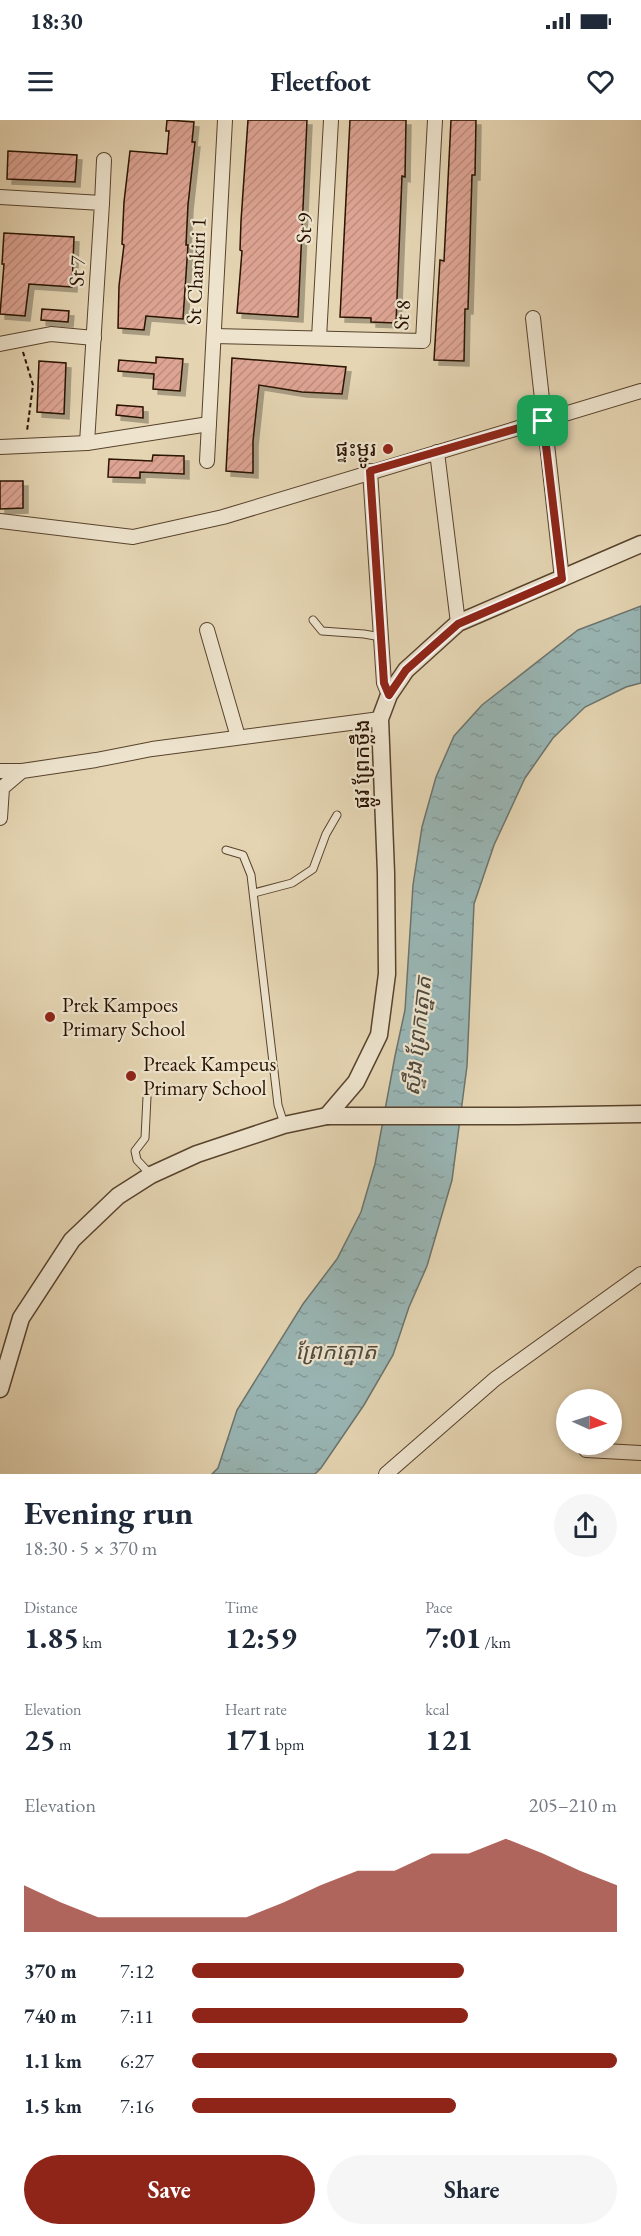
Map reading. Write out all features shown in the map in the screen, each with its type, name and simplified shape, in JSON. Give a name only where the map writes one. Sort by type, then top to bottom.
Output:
[{"type":"street","name":"St Chankiri 1","points":[[207,461],[225,120]]},
{"type":"street","name":"St 9","points":[[319,338],[331,120]]},
{"type":"street","name":"St 8","points":[[214,336],[423,341],[435,120]]},
{"type":"street","name":"St 7","points":[[87,443],[104,160]]},
{"type":"street","points":[[0,197],[102,203]]},
{"type":"street","points":[[533,318],[562,579]]},
{"type":"street","points":[[0,344],[51,334],[94,338]]},
{"type":"street","points":[[0,521],[133,537],[223,517],[641,391]]},
{"type":"street","points":[[0,447],[87,443],[209,424]]},
{"type":"street","points":[[437,452],[458,624]]},
{"type":"street","points":[[370,471],[384,683],[389,695]]},
{"type":"street","name":"ផ្លូវ ព្រែកថ្លឹង","points":[[327,1116],[356,1082],[379,1035],[387,974],[386,862],[380,719],[389,695],[406,670],[458,624],[641,544]]},
{"type":"street","points":[[207,630],[238,736]]},
{"type":"street","points":[[0,771],[22,771],[238,736],[380,719]]},
{"type":"street","points":[[0,818],[3,788],[22,771]]},
{"type":"street","points":[[0,1389],[6,1349],[21,1318],[72,1240],[118,1196],[151,1175],[197,1154],[284,1125],[327,1116],[641,1114]]},
{"type":"street","points":[[386,1474],[495,1379],[641,1274]]},
{"type":"street","points":[[622,1452],[641,1453]]},
{"type":"lane","points":[[313,620],[322,631],[381,637]]},
{"type":"lane","points":[[254,892],[292,883],[313,869],[326,834],[337,815]]},
{"type":"lane","points":[[226,850],[243,855],[251,875],[277,1095],[284,1125]]},
{"type":"lane","points":[[147,1097],[145,1138],[135,1151],[137,1160],[151,1175]]},
{"type":"path","points":[[20,340],[33,385],[27,426],[30,446]]},
{"type":"water","name":"ព្រែកត្នោត","points":[[641,606],[641,683],[626,687],[585,707],[553,738],[525,778],[494,845],[474,904],[467,1066],[452,1180],[427,1266],[409,1307],[393,1355],[364,1405],[315,1474],[212,1474],[218,1468],[237,1410],[303,1304],[337,1259],[361,1212],[375,1164],[405,1010],[413,885],[422,827],[436,777],[454,736],[482,705],[578,630]]},
{"type":"building","points":[[167,120],[194,122],[192,142],[195,142],[188,205],[183,319],[146,316],[144,330],[118,328],[119,286],[124,245],[122,244],[124,202],[130,151],[167,154],[169,131],[166,131]]},
{"type":"building","points":[[248,120],[307,120],[298,317],[237,313]]},
{"type":"building","points":[[350,120],[406,120],[405,177],[402,176],[396,323],[371,322],[371,318],[340,317]]},
{"type":"building","points":[[451,120],[476,120],[464,361],[434,360],[440,260],[444,261]]},
{"type":"building","points":[[8,151],[77,155],[75,182],[7,179]]},
{"type":"building","points":[[4,233],[74,237],[72,287],[29,284],[25,316],[0,314]]},
{"type":"building","points":[[42,309],[69,311],[68,322],[41,320]]},
{"type":"building","points":[[156,357],[183,359],[180,391],[153,389],[154,374],[118,371],[119,360],[156,363]]},
{"type":"building","points":[[232,358],[346,367],[342,394],[302,392],[259,385],[253,441],[253,473],[226,471]]},
{"type":"building","points":[[39,361],[66,363],[64,414],[37,412]]},
{"type":"building","points":[[117,405],[143,407],[143,418],[116,415]]},
{"type":"building","points":[[153,455],[184,456],[184,474],[140,472],[140,478],[108,477],[109,459],[152,461]]},
{"type":"building","points":[[0,481],[23,481],[23,508],[0,509]]},
{"type":"place","name":"ផ្ទះម្ជូរ","points":[[388,449]]},
{"type":"place","name":"Prek Kampoes Primary School","points":[[50,1017]]},
{"type":"place","name":"Preaek Kampeus Primary School","points":[[131,1076]]},
{"type":"route","points":[[543,421],[562,579],[458,624],[406,670],[389,695],[384,683],[370,471],[543,421]]},
{"type":"water label","name":"ស្ទឹង ព្រែកត្នោត","points":[[417,1036]]}]
